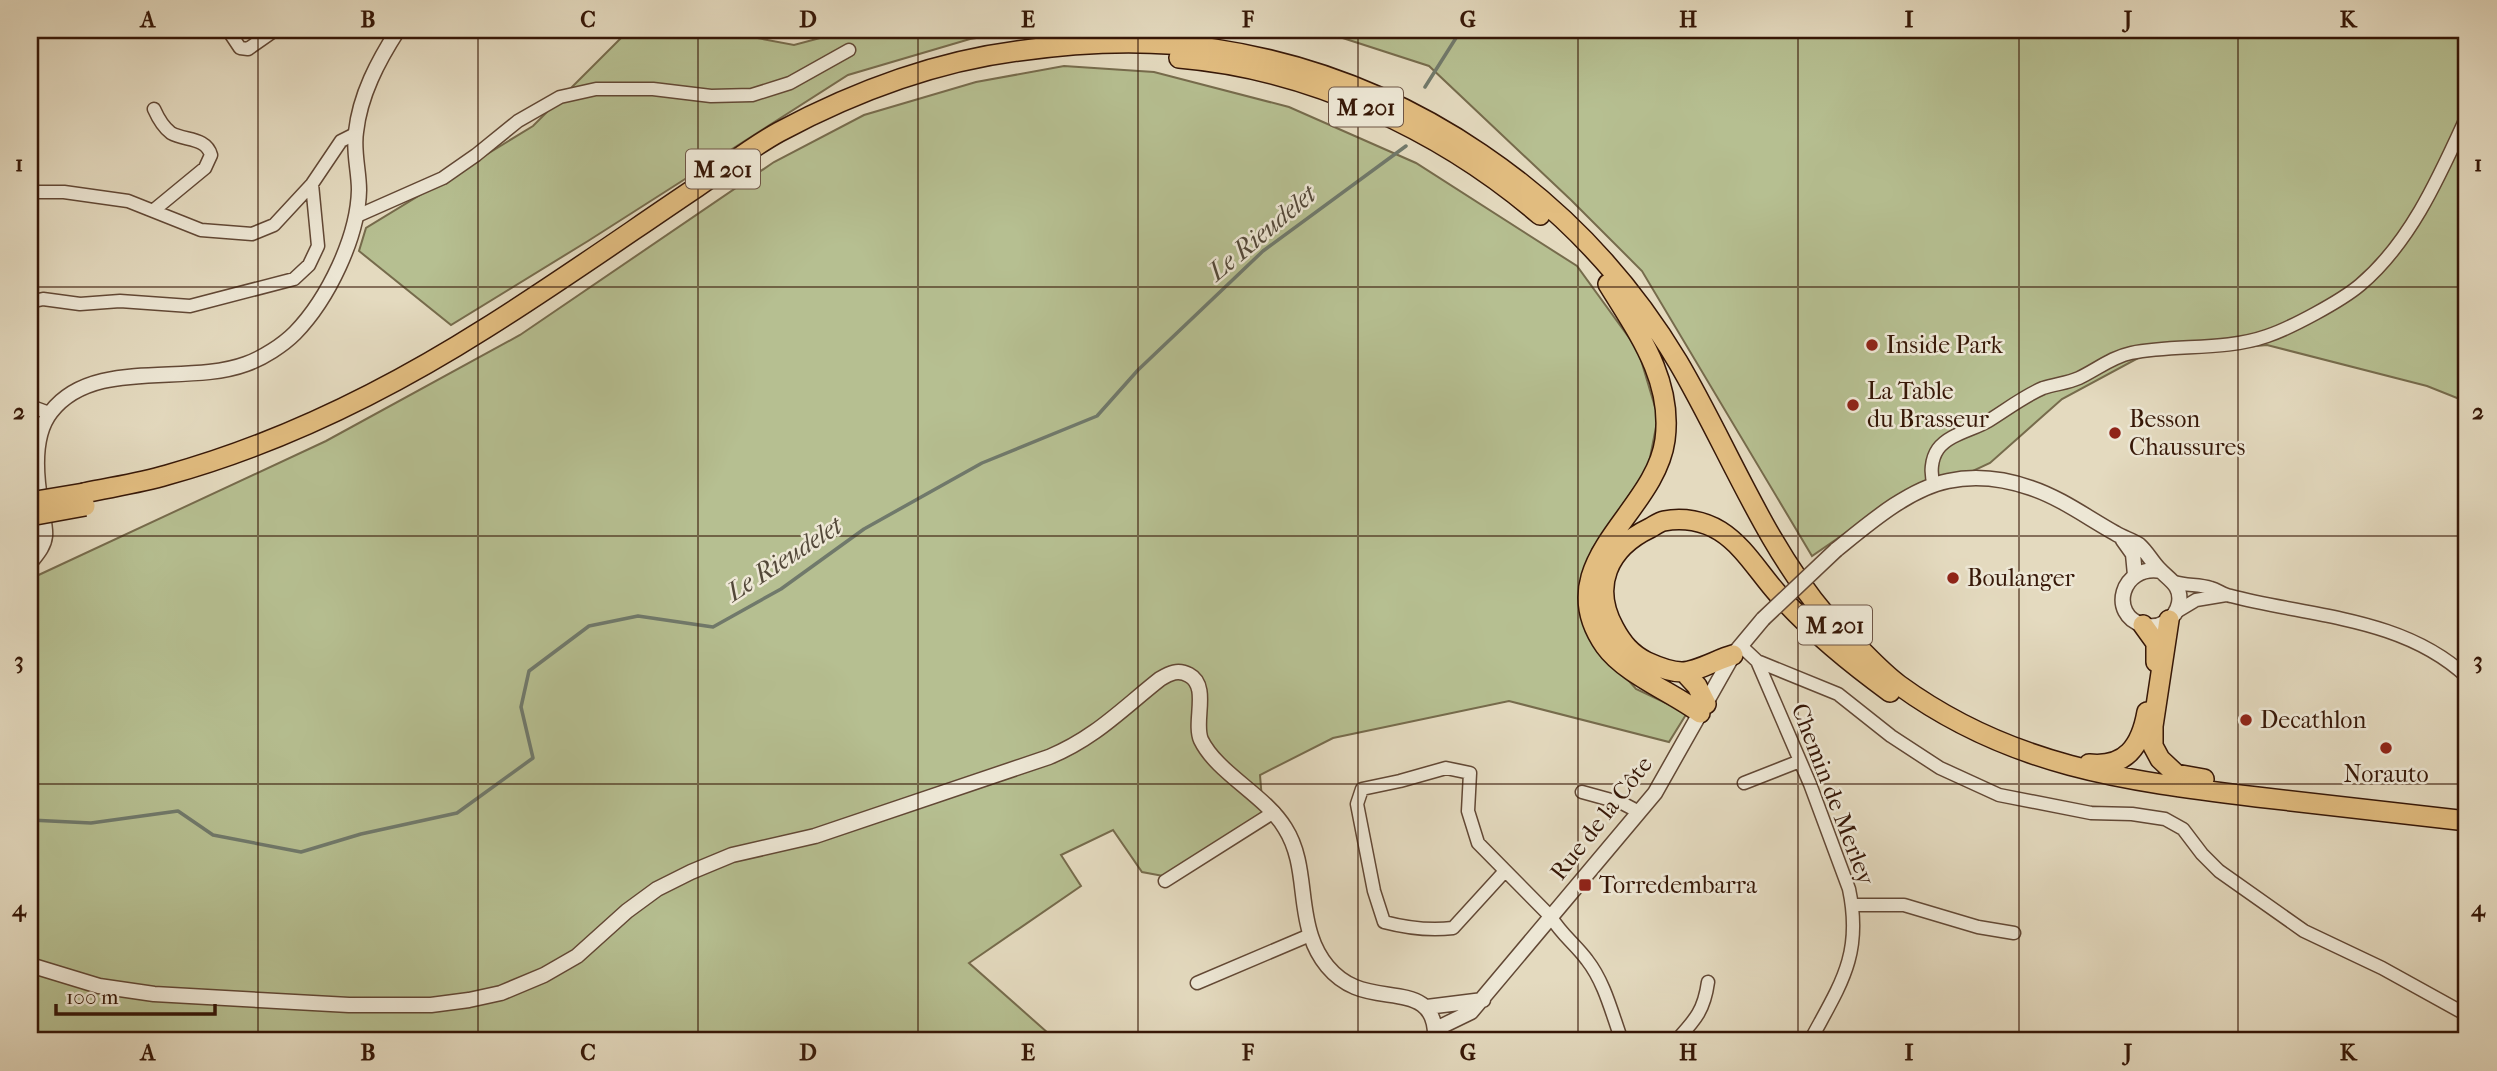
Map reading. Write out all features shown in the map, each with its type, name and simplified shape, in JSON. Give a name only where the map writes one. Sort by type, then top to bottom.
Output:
[{"type":"highway","name":"M 201","points":[[30,516],[256,445],[375,391],[484,330],[773,136],[846,99],[921,71],[980,56],[1022,50],[1104,44],[1208,48],[1304,70],[1410,110],[1463,141],[1522,182],[1589,246],[1662,338],[1774,543],[1827,617],[1892,681],[1936,709],[1981,734],[2027,754],[2091,772],[2159,785],[2467,821]]},
{"type":"highway","name":"M 201","points":[[30,502],[85,500],[206,474],[342,418],[424,377],[483,343],[773,149],[860,104],[913,85],[1002,62],[1084,53],[1135,54],[1230,65],[1313,86],[1396,121],[1483,171],[1553,226],[1606,281],[1668,364],[1767,545],[1793,583],[1846,646],[1878,676],[1925,711],[1966,735],[2046,768],[2124,786],[2327,814],[2467,829]]},
{"type":"highway","points":[[1606,281],[1652,356],[1663,392],[1665,442],[1658,465],[1641,495],[1605,545],[1594,567],[1589,595],[1591,615],[1596,631],[1618,659],[1681,698],[1703,708]]},
{"type":"highway","points":[[1737,650],[1684,672],[1661,669],[1641,659],[1623,645],[1608,616],[1603,597],[1605,574],[1614,556],[1634,536],[1664,521],[1690,520],[1720,531],[1734,541],[1779,595],[1824,639],[1862,671],[1920,713],[1972,744],[2034,769],[2097,785],[2124,786]]},
{"type":"highway","points":[[2173,616],[2153,726],[2153,746],[2160,759],[2176,774],[2297,796],[2328,806]]},
{"type":"highway","points":[[2027,754],[2044,754],[2100,765],[2123,759],[2130,752],[2138,743],[2145,722],[2156,658],[2156,643],[2143,625]]},
{"type":"highway","points":[[1684,672],[1697,686],[1703,708]]},
{"type":"street","points":[[228,30],[240,48],[248,49],[275,30]]},
{"type":"street","points":[[30,563],[39,552],[45,536],[38,486],[37,459],[41,434],[49,413],[64,397],[81,386],[116,379],[204,372],[246,364],[279,346],[295,333],[310,315],[329,285],[343,255],[356,216],[359,190],[355,134],[367,90],[381,57],[398,30]]},
{"type":"street","points":[[356,216],[443,178],[518,121],[560,96],[596,89],[653,89],[711,96],[752,95],[790,83],[849,50]]},
{"type":"street","points":[[153,109],[158,120],[171,132],[203,143],[209,147],[211,155],[205,168],[154,210]]},
{"type":"street","points":[[2467,116],[2451,153],[2415,218],[2385,261],[2359,286],[2304,319],[2269,335],[2240,344],[2128,353],[2076,380],[2039,390],[1986,422],[1947,440],[1937,450],[1931,477],[1934,484],[1966,478],[2008,481],[2046,494],[2141,547],[2174,582],[2210,587],[2227,595],[2370,625],[2415,643],[2448,662],[2467,677]]},
{"type":"street","points":[[30,192],[98,196],[128,201],[201,230],[252,234],[274,225],[313,184],[341,141],[355,134]]},
{"type":"street","points":[[30,302],[43,299],[80,304],[120,301],[190,306],[293,279],[309,265],[318,246],[313,184]]},
{"type":"street","points":[[30,406],[49,413]]},
{"type":"street","name":"Rue de la Côte","points":[[1436,1035],[1471,1012],[1483,1000],[1656,793],[1737,650],[1763,619],[1836,550],[1875,519],[1934,484]]},
{"type":"street","points":[[2120,536],[2133,554],[2135,575]]},
{"type":"street","points":[[2161,571],[2143,571],[2135,575],[2124,590],[2124,605],[2130,617],[2143,625],[2152,626],[2196,600],[2227,595]]},
{"type":"street","points":[[2173,616],[2179,597],[2174,582]]},
{"type":"street","name":"Chemin de Merley","points":[[1737,650],[1757,661],[1800,761],[1853,905],[1855,923],[1852,953],[1845,977],[1810,1041]]},
{"type":"street","points":[[1757,661],[1838,694],[1891,736],[1940,768],[1999,795],[2091,813],[2132,814],[2165,819],[2183,829],[2202,854],[2220,871],[2304,931],[2382,968],[2467,1015]]},
{"type":"street","points":[[30,965],[99,986],[154,995],[211,999],[349,1005],[431,1005],[501,993],[544,975],[577,956],[627,911],[657,889],[691,872],[732,855],[816,836],[1075,746],[1095,734],[1160,679],[1172,672],[1182,672],[1193,677],[1200,697],[1198,725],[1201,739],[1213,757],[1274,812],[1287,830],[1294,847],[1310,935],[1319,956],[1336,977],[1356,988],[1413,999],[1427,1007],[1433,1017],[1436,1035]]},
{"type":"street","points":[[1744,783],[1800,761]]},
{"type":"street","points":[[1505,871],[1453,929],[1407,928],[1384,922],[1374,891],[1357,804],[1362,789],[1446,768],[1470,773],[1468,811],[1479,843],[1551,918],[1588,961],[1605,994],[1616,1038]]},
{"type":"street","points":[[1581,792],[1622,803],[1639,812]]},
{"type":"street","points":[[1166,881],[1274,812]]},
{"type":"street","points":[[1853,905],[1904,905],[1978,927],[2014,933]]},
{"type":"street","points":[[1197,983],[1310,935]]},
{"type":"street","points":[[1676,1041],[1698,1017],[1705,1001],[1708,982]]},
{"type":"street","points":[[1427,1007],[1483,1000]]},
{"type":"green space","points":[[629,30],[715,30],[794,45],[850,30],[1028,30],[970,39],[848,75],[451,325],[359,251],[366,228],[533,126]]},
{"type":"green space","points":[[1318,30],[2467,30],[2467,402],[2427,386],[2267,345],[2140,357],[2062,399],[1990,463],[1857,525],[1812,556],[1642,271],[1429,66]]},
{"type":"green space","points":[[1064,66],[1154,72],[1289,107],[1416,163],[1577,266],[1638,350],[1658,417],[1648,468],[1592,549],[1581,598],[1595,643],[1636,689],[1687,713],[1669,742],[1509,701],[1333,738],[1260,775],[1263,812],[1163,876],[1142,872],[1113,830],[1061,855],[1081,886],[969,963],[1057,1041],[30,1041],[30,579],[326,441],[520,335],[774,162],[864,115],[976,82]]},
{"type":"waterway","name":"Le Rieudelet","points":[[1425,87],[1461,30]]},
{"type":"waterway","name":"Le Rieudelet","points":[[30,820],[91,823],[178,811],[213,835],[301,852],[361,834],[457,813],[533,758],[521,707],[529,671],[589,626],[638,616],[713,627],[781,589],[864,529],[982,463],[1097,416],[1138,370],[1263,251],[1406,146]]},
{"type":"place","name":"Inside Park","points":[[1872,345]]},
{"type":"place","name":"La Table du Brasseur","points":[[1853,405]]},
{"type":"place","name":"Besson Chaussures","points":[[2115,433]]},
{"type":"place","name":"Boulanger","points":[[1953,578]]},
{"type":"place","name":"Decathlon","points":[[2246,720]]},
{"type":"place","name":"Norauto","points":[[2386,748]]},
{"type":"place","name":"Torredembarra","points":[[1585,885]]}]
